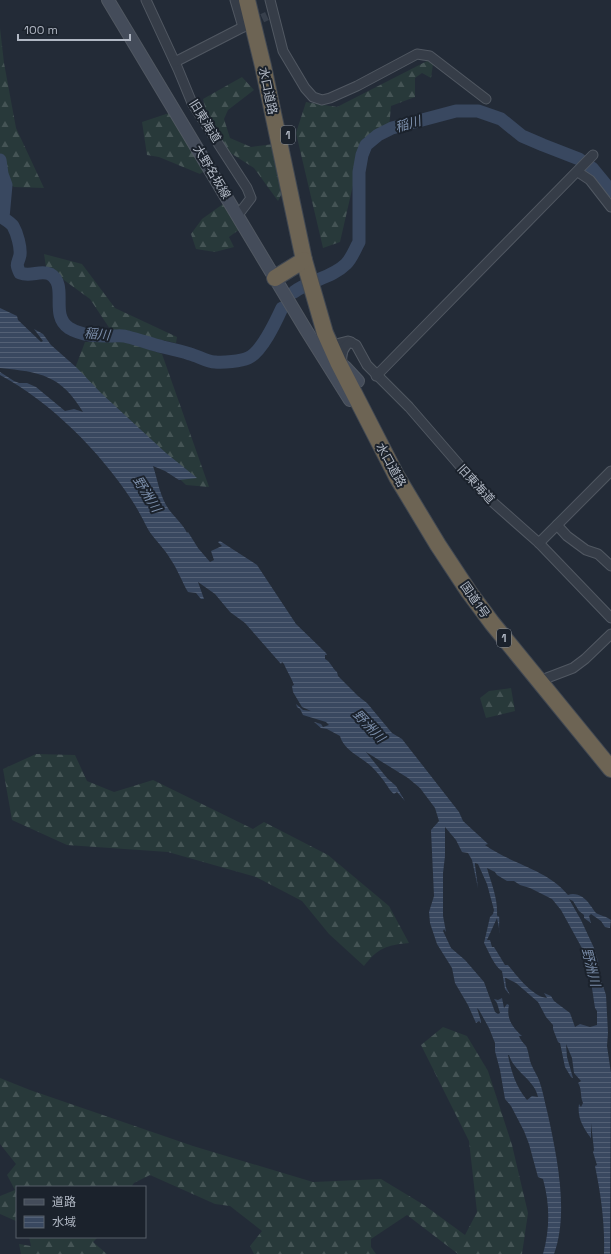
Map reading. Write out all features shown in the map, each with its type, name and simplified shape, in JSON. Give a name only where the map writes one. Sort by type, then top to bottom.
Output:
[{"type":"highway","name":"水口道路","points":[[257,0],[280,94],[310,268]]},
{"type":"highway","name":"水口道路","points":[[240,3],[263,66],[310,268],[341,356],[375,436],[396,477],[410,498]]},
{"type":"highway","points":[[276,278],[310,268]]},
{"type":"highway","name":"水口道路","points":[[341,356],[410,498]]},
{"type":"highway","name":"国道1号","points":[[410,498],[438,545],[469,592],[492,623],[611,769]]},
{"type":"main road","name":"大野名坂線","points":[[110,1],[276,278],[341,356],[350,399],[375,436]]},
{"type":"street","name":"旧東海道","points":[[146,0],[192,103],[247,188],[251,198],[238,215]]},
{"type":"street","points":[[175,62],[245,26],[240,3],[229,0]]},
{"type":"street","points":[[270,0],[270,14],[283,51],[305,88],[313,97],[322,100],[330,98],[357,86],[417,54],[430,56],[486,99]]},
{"type":"street","points":[[376,376],[592,157]]},
{"type":"street","points":[[579,170],[590,180],[611,207]]},
{"type":"street","name":"旧東海道","points":[[341,356],[356,346],[366,365],[409,407],[487,497],[539,543],[610,616]]},
{"type":"street","points":[[539,543],[611,471]]},
{"type":"street","points":[[557,525],[567,536],[586,550],[598,554],[611,566]]},
{"type":"street","points":[[539,681],[573,668],[585,659],[611,634]]},
{"type":"green space","points":[[0,28],[4,63],[16,128],[44,188],[14,187],[0,177]]},
{"type":"green space","points":[[429,60],[433,64],[431,78],[422,73],[415,78],[415,97],[391,106],[389,128],[362,146],[340,242],[323,248],[296,133],[306,102],[337,107]]},
{"type":"green space","points":[[242,77],[254,90],[228,110],[224,119],[230,138],[251,147],[274,144],[283,191],[278,201],[254,168],[229,152],[208,120],[203,99]]},
{"type":"green space","points":[[169,113],[206,170],[200,174],[159,157],[147,155],[142,122]]},
{"type":"green space","points":[[223,204],[240,229],[229,237],[234,247],[215,252],[196,249],[191,234],[202,219]]},
{"type":"green space","points":[[44,254],[82,264],[115,308],[177,337],[176,343],[110,329],[90,299],[46,267]]},
{"type":"green space","points":[[85,342],[127,342],[162,354],[209,487],[186,485],[122,424],[74,371]]},
{"type":"green space","points":[[511,688],[515,711],[486,718],[480,698],[489,691]]},
{"type":"green space","points":[[36,754],[75,755],[87,781],[114,792],[153,780],[253,829],[264,822],[328,855],[389,906],[409,943],[384,948],[374,955],[364,966],[329,934],[302,901],[256,877],[168,852],[67,845],[12,820],[3,769]]},
{"type":"green space","points":[[443,1027],[467,1036],[488,1071],[512,1145],[528,1213],[522,1254],[458,1254],[407,1215],[371,1239],[371,1247],[376,1254],[254,1254],[250,1246],[262,1231],[230,1206],[215,1204],[150,1175],[134,1183],[132,1186],[16,1186],[16,1221],[0,1214],[0,1196],[15,1190],[7,1175],[16,1164],[0,1144],[0,1078],[30,1090],[193,1146],[313,1182],[381,1179],[424,1205],[465,1235],[477,1212],[469,1141],[421,1045]]},
{"type":"green space","points":[[29,1238],[97,1238],[93,1242],[107,1254],[21,1254],[19,1244],[31,1246]]},
{"type":"water","name":"野洲川","points":[[0,308],[17,316],[18,320],[41,342],[43,341],[34,329],[43,334],[51,345],[77,368],[101,393],[166,453],[197,478],[179,480],[165,471],[153,466],[167,506],[210,562],[214,560],[211,551],[222,546],[218,542],[220,541],[257,565],[296,624],[326,653],[327,655],[325,655],[325,659],[337,672],[338,676],[367,703],[392,733],[402,739],[459,812],[463,821],[488,844],[485,845],[495,852],[550,879],[568,895],[574,894],[583,898],[596,913],[611,920],[610,928],[605,927],[601,921],[591,914],[589,916],[591,923],[584,918],[584,915],[579,911],[573,901],[569,899],[594,948],[598,961],[599,974],[606,995],[608,1033],[607,1046],[611,1073],[610,1254],[604,1254],[602,1210],[595,1166],[597,1165],[593,1152],[591,1123],[591,1138],[583,1126],[579,1113],[579,1104],[581,1107],[583,1103],[578,1083],[581,1081],[574,1073],[572,1058],[566,1044],[567,1057],[573,1078],[565,1067],[560,1043],[558,1042],[553,1025],[546,1017],[538,1002],[516,983],[506,978],[506,987],[510,995],[505,989],[502,971],[494,962],[484,943],[490,917],[494,910],[487,884],[478,864],[475,863],[478,888],[472,860],[468,853],[462,852],[456,840],[445,827],[443,916],[446,932],[444,929],[443,931],[451,948],[465,960],[484,982],[495,1012],[498,1014],[500,1013],[494,999],[498,1000],[502,998],[504,1008],[507,1004],[509,1005],[509,1018],[515,1029],[522,1036],[519,1036],[527,1048],[531,1064],[539,1080],[543,1093],[555,1149],[560,1185],[561,1221],[554,1254],[543,1254],[548,1226],[548,1207],[543,1179],[538,1177],[524,1131],[511,1106],[505,1099],[495,1051],[495,1043],[489,1028],[477,1008],[481,1023],[479,1021],[476,1023],[468,1005],[455,983],[452,968],[437,944],[430,923],[429,912],[434,896],[431,830],[439,821],[435,808],[420,788],[408,778],[366,752],[387,778],[396,786],[405,801],[397,792],[394,794],[368,763],[345,746],[340,736],[327,729],[321,728],[314,722],[321,724],[323,727],[329,725],[326,722],[303,715],[296,704],[303,710],[311,711],[302,707],[293,692],[292,686],[294,685],[284,664],[282,662],[281,664],[245,623],[230,612],[215,594],[198,582],[204,599],[201,599],[196,593],[188,592],[169,556],[149,531],[134,503],[90,446],[56,414],[19,386],[0,375],[0,372],[14,381],[19,383],[27,383],[36,387],[65,411],[74,409],[83,412],[66,390],[58,383],[38,374],[27,371],[0,368]],"holes":[[[487,868],[507,881],[514,881],[552,899],[561,910],[583,950],[590,975],[595,1008],[597,1011],[597,1025],[590,1027],[580,1024],[575,1027],[570,1013],[554,1001],[551,996],[544,993],[547,998],[542,997],[531,990],[508,965],[505,965],[494,947],[492,947],[490,940],[487,940],[497,918],[499,929],[499,916],[498,917],[497,915],[495,897]],[[508,1055],[515,1066],[533,1086],[538,1097],[532,1096],[527,1100],[523,1095],[514,1079]]]},
{"type":"waterway","name":"稲川","points":[[294,292],[334,273],[346,264],[352,256],[359,242],[359,172],[362,155],[366,145],[378,135],[392,128],[456,111],[478,111],[501,119],[522,136],[579,159],[592,168],[611,191]]},
{"type":"waterway","name":"稲川","points":[[0,160],[2,174],[6,185],[3,218],[12,225],[17,236],[20,252],[17,264],[18,270],[20,273],[24,274],[46,273],[50,274],[55,279],[59,292],[60,316],[63,322],[74,331],[90,335],[124,336],[187,353],[212,362],[232,362],[248,358],[253,355],[268,336],[282,308]]},
{"type":"tunnel","points":[[250,24],[267,16]]}]
